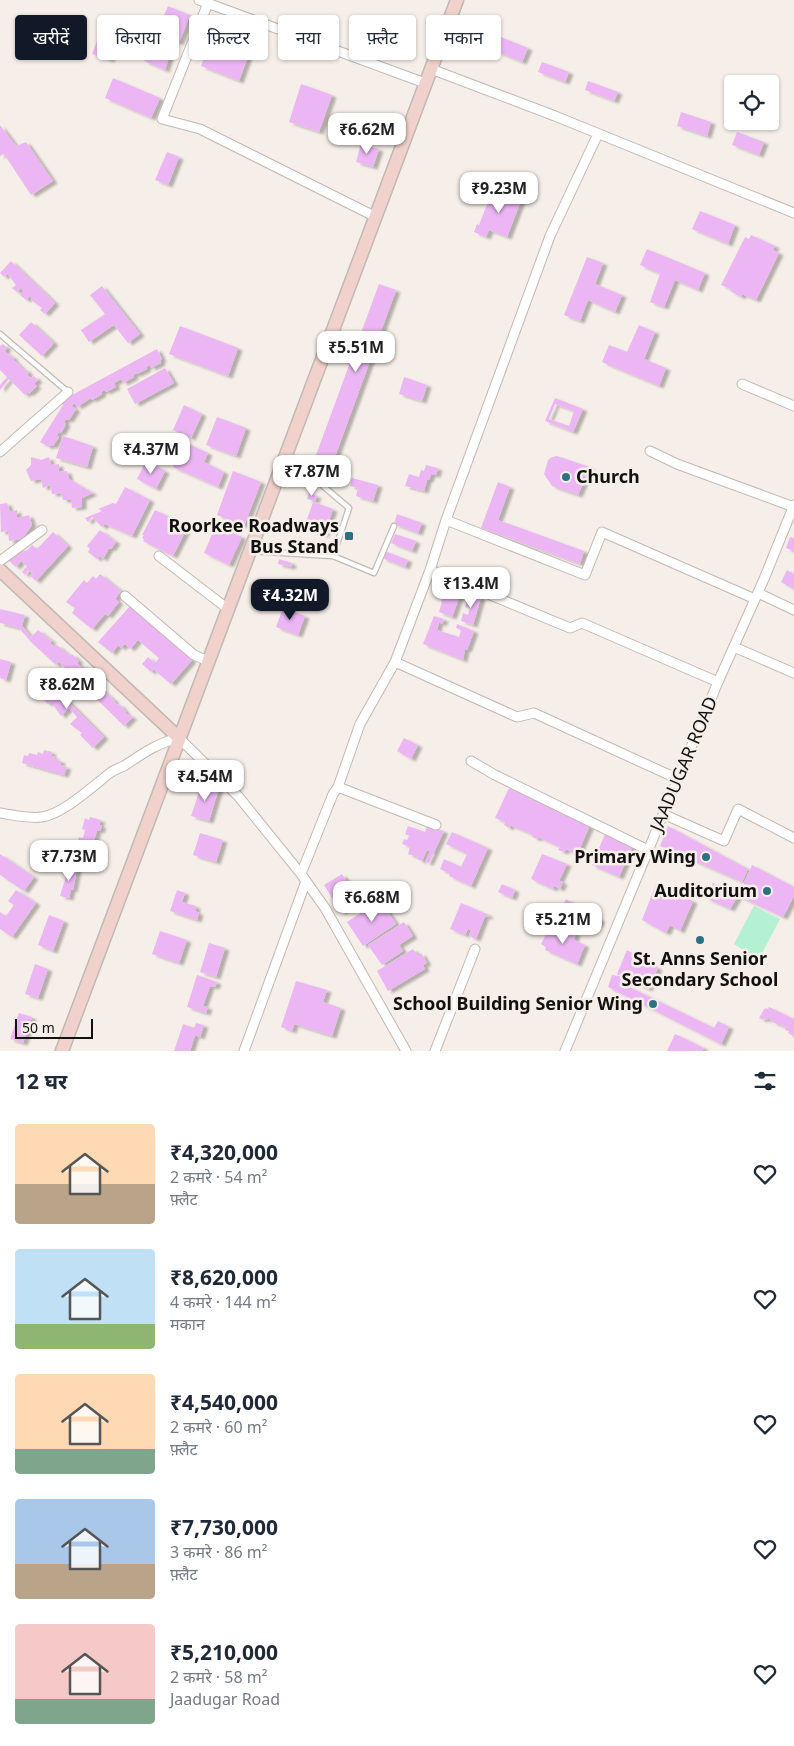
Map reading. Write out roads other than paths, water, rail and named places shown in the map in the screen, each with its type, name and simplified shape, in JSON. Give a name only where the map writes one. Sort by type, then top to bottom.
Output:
[{"type":"main road","points":[[62,1051],[457,0]]},
{"type":"main road","points":[[0,570],[179,738]]},
{"type":"street","points":[[376,217],[200,129],[162,119],[204,2],[426,83]]},
{"type":"street","points":[[431,69],[794,213]]},
{"type":"street","points":[[244,1051],[303,878],[360,724],[395,662],[550,236],[598,134]]},
{"type":"street","points":[[742,384],[794,406]]},
{"type":"street","points":[[0,452],[68,392]]},
{"type":"street","points":[[650,451],[677,464],[794,506]]},
{"type":"street","name":"JAADUGAR ROAD","points":[[565,1051],[718,682],[794,506]]},
{"type":"street","points":[[446,520],[585,575],[602,532],[794,610]]},
{"type":"street","points":[[0,561],[42,530]]},
{"type":"street","points":[[159,556],[228,609]]},
{"type":"street","points":[[430,570],[570,628],[582,623],[718,682]]},
{"type":"street","points":[[125,596],[194,655],[208,661]]},
{"type":"street","points":[[734,647],[794,673]]},
{"type":"street","points":[[395,662],[517,717],[534,713],[678,779]]},
{"type":"street","points":[[0,813],[30,817],[43,817],[55,813],[113,771],[160,743],[179,738],[238,796],[325,908],[406,1051]]},
{"type":"street","points":[[471,761],[495,775],[648,850]]},
{"type":"street","points":[[338,787],[436,826]]},
{"type":"street","points":[[663,814],[724,841],[738,809],[794,838]]},
{"type":"street","points":[[435,1051],[475,949]]},
{"type":"lane","points":[[0,334],[68,392]]},
{"type":"lane","points":[[286,457],[349,508],[333,556]]},
{"type":"lane","points":[[250,550],[333,556],[374,573],[394,526]]},
{"type":"place","name":"Church","points":[[566,477]]},
{"type":"place","name":"Roorkee Roadways Bus Stand","points":[[349,536]]},
{"type":"place","name":"Primary Wing","points":[[706,857]]},
{"type":"place","name":"Auditorium","points":[[767,891]]},
{"type":"place","name":"St. Anns Senior Secondary School","points":[[700,940]]},
{"type":"place","name":"School Building Senior Wing","points":[[653,1004]]}]
